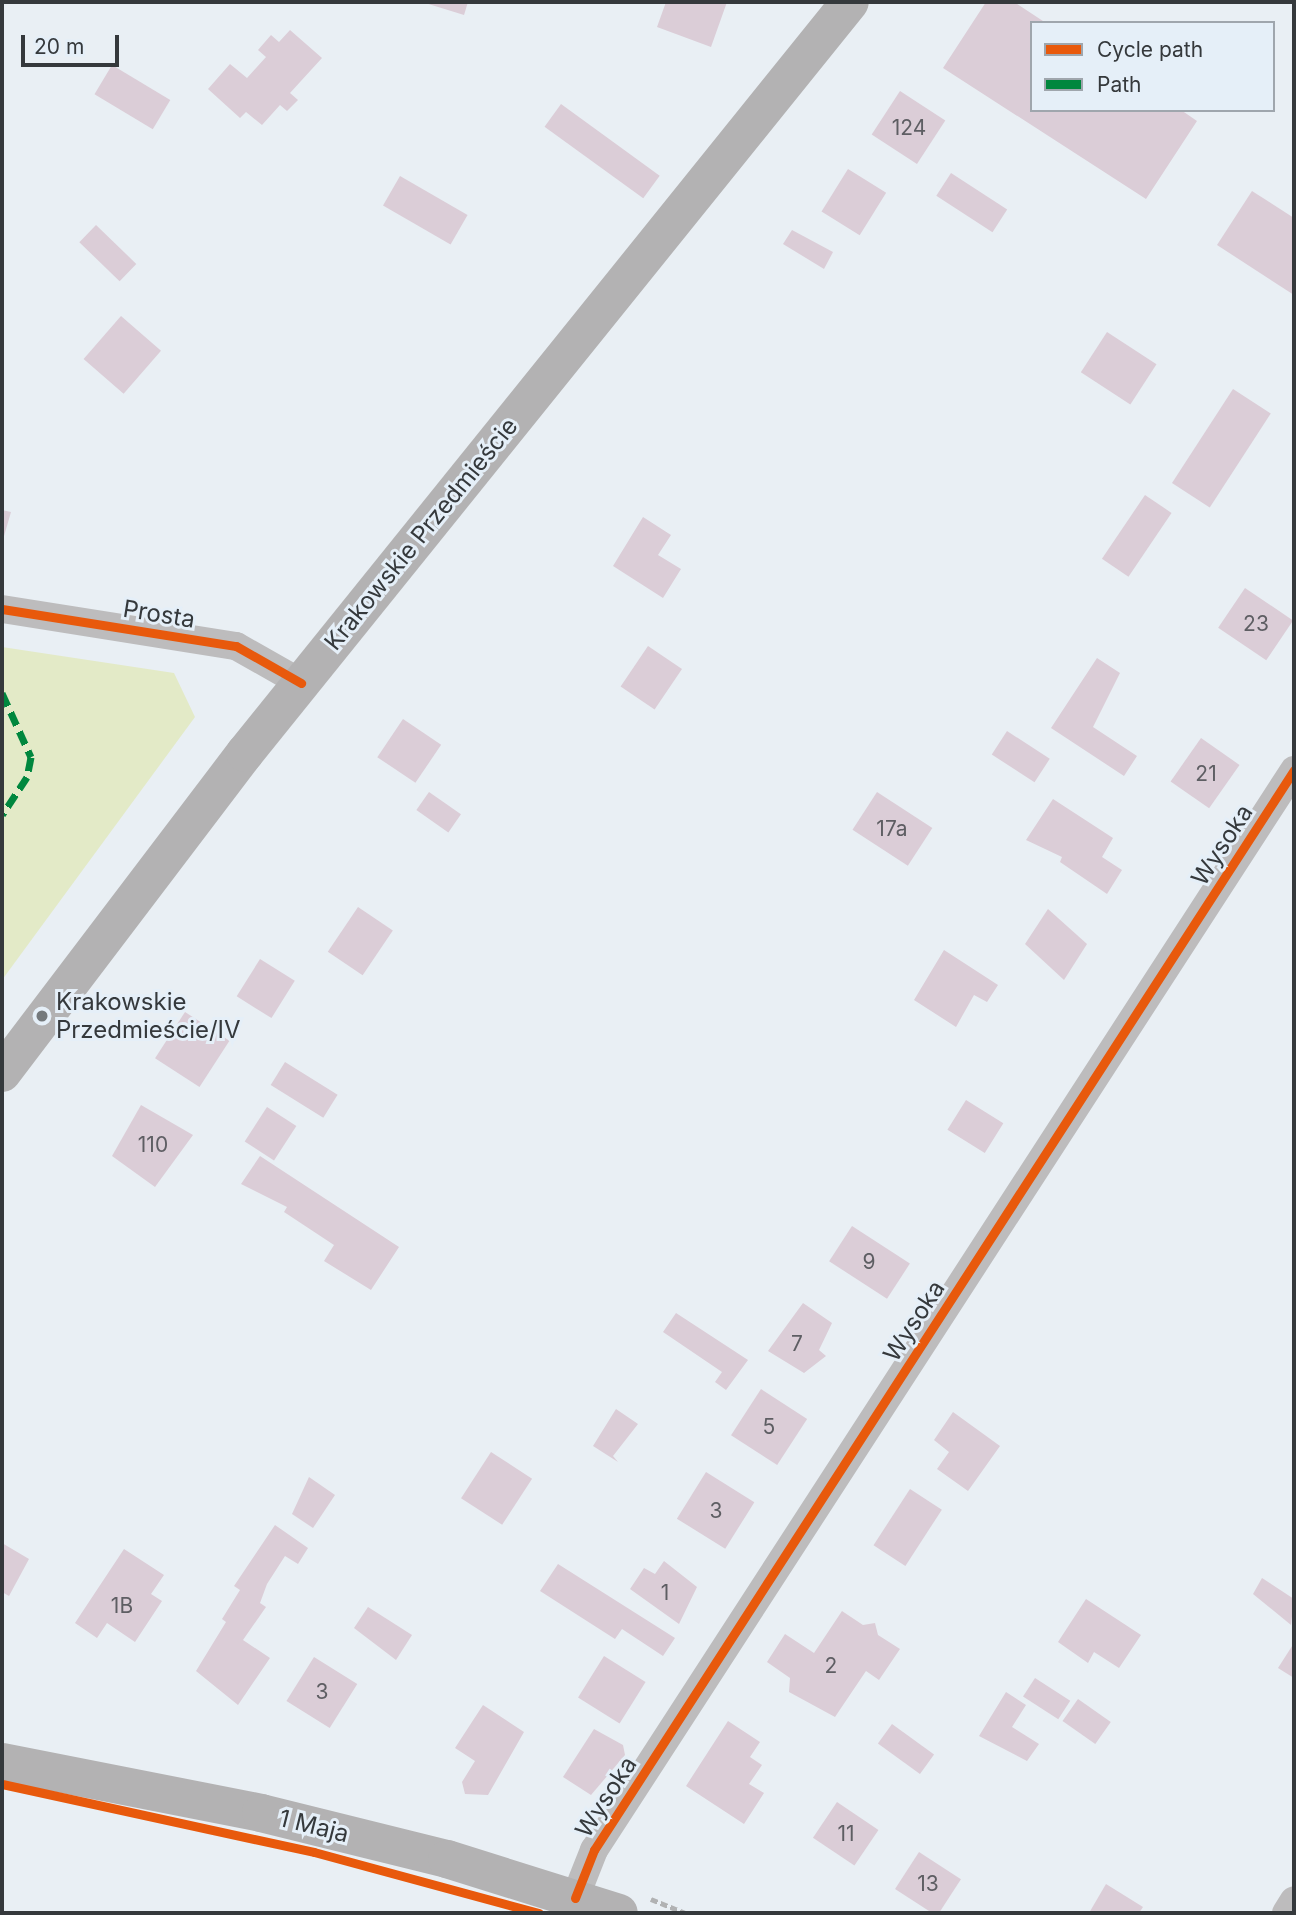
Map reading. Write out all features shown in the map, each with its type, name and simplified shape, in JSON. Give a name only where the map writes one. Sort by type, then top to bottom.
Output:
[{"type":"main road","name":"Krakowskie Przedmieście","points":[[2,1073],[301,683],[850,2]]},
{"type":"main road","name":"1 Maja","points":[[2,1762],[261,1813],[576,1898],[620,1913]]},
{"type":"street","name":"Prosta","points":[[2,609],[236,646],[301,683]]},
{"type":"street","name":"Wysoka","points":[[576,1898],[594,1850],[1294,770]]},
{"type":"street","points":[[1286,1913],[1294,1900]]},
{"type":"green space","points":[[2,647],[174,673],[195,717],[2,980]]},
{"type":"building","points":[[422,2],[468,2],[464,15]]},
{"type":"building","points":[[666,2],[727,2],[711,47],[657,27]]},
{"type":"building","points":[[986,2],[1014,2],[1043,21],[1030,21],[1030,112],[1184,112],[1197,121],[1146,199],[943,68]]},
{"type":"building","points":[[290,30],[322,58],[290,93],[298,100],[287,111],[280,105],[262,125],[246,112],[240,118],[208,89],[230,64],[247,78],[266,57],[258,50],[271,35],[279,42]]},
{"type":"building","points":[[112,65],[170,100],[153,129],[94,94]]},
{"type":"building","points":[[900,91],[945,120],[917,164],[872,135]]},
{"type":"building","points":[[561,104],[660,176],[643,198],[545,127]]},
{"type":"building","points":[[848,169],[886,193],[860,235],[822,211]]},
{"type":"building","points":[[951,173],[1007,209],[992,232],[936,196]]},
{"type":"building","points":[[400,176],[468,215],[451,244],[383,205]]},
{"type":"building","points":[[1252,191],[1294,218],[1294,295],[1217,245]]},
{"type":"building","points":[[96,225],[136,264],[120,281],[79,242]]},
{"type":"building","points":[[792,230],[833,252],[824,269],[783,244]]},
{"type":"building","points":[[121,316],[161,351],[124,394],[84,359]]},
{"type":"building","points":[[1107,332],[1156,364],[1130,404],[1081,372]]},
{"type":"building","points":[[1233,389],[1271,414],[1210,507],[1172,483]]},
{"type":"building","points":[[1145,495],[1172,513],[1128,577],[1102,559]]},
{"type":"building","points":[[2,510],[11,512],[2,543]]},
{"type":"building","points":[[643,517],[671,535],[658,555],[681,569],[663,598],[613,566]]},
{"type":"building","points":[[1245,588],[1293,620],[1266,660],[1218,628]]},
{"type":"building","points":[[648,646],[682,669],[655,710],[621,687]]},
{"type":"building","points":[[1097,658],[1120,673],[1093,727],[1137,756],[1124,776],[1051,728]]},
{"type":"building","points":[[403,719],[441,745],[415,783],[377,757]]},
{"type":"building","points":[[1007,731],[1050,759],[1035,782],[992,754]]},
{"type":"building","points":[[1201,738],[1240,765],[1209,808],[1171,781]]},
{"type":"building","points":[[429,792],[461,814],[448,832],[416,810]]},
{"type":"building","points":[[877,792],[932,828],[908,866],[852,830]]},
{"type":"building","points":[[1053,799],[1113,838],[1102,857],[1122,870],[1107,894],[1060,862],[1062,857],[1026,840]]},
{"type":"building","points":[[358,907],[393,930],[363,975],[328,952]]},
{"type":"building","points":[[1048,909],[1087,944],[1064,980],[1025,944]]},
{"type":"building","points":[[944,950],[998,985],[987,1002],[974,995],[956,1027],[914,1000]]},
{"type":"building","points":[[260,959],[295,981],[271,1018],[237,996]]},
{"type":"building","points":[[185,1012],[229,1041],[199,1087],[155,1058]]},
{"type":"building","points":[[285,1062],[338,1095],[323,1118],[271,1085]]},
{"type":"building","points":[[966,1100],[1003,1123],[985,1153],[947,1130]]},
{"type":"building","points":[[141,1105],[193,1135],[155,1187],[112,1156]]},
{"type":"building","points":[[267,1107],[296,1126],[274,1160],[245,1141]]},
{"type":"building","points":[[260,1156],[399,1247],[371,1290],[324,1261],[334,1245],[284,1212],[287,1207],[241,1184]]},
{"type":"building","points":[[852,1226],[910,1264],[887,1299],[829,1261]]},
{"type":"building","points":[[803,1303],[832,1323],[819,1350],[826,1356],[804,1373],[768,1351]]},
{"type":"building","points":[[676,1313],[748,1360],[726,1390],[715,1382],[722,1372],[663,1332]]},
{"type":"building","points":[[761,1389],[807,1419],[777,1465],[731,1435]]},
{"type":"building","points":[[616,1409],[638,1424],[613,1456],[618,1462],[593,1446]]},
{"type":"building","points":[[953,1412],[1000,1446],[968,1491],[937,1469],[949,1452],[934,1440]]},
{"type":"building","points":[[491,1452],[532,1479],[502,1525],[461,1498]]},
{"type":"building","points":[[706,1472],[754,1502],[725,1549],[677,1519]]},
{"type":"building","points":[[309,1477],[335,1495],[313,1528],[292,1514]]},
{"type":"building","points":[[910,1489],[942,1510],[905,1566],[874,1545]]},
{"type":"building","points":[[275,1525],[308,1548],[298,1564],[285,1556],[267,1584],[260,1603],[266,1607],[243,1640],[270,1658],[238,1705],[196,1671],[226,1622],[222,1619],[240,1590],[234,1586]]},
{"type":"building","points":[[2,1543],[29,1559],[9,1596],[2,1592]]},
{"type":"building","points":[[124,1549],[164,1575],[151,1594],[162,1601],[135,1642],[107,1623],[97,1638],[75,1623]]},
{"type":"building","points":[[664,1561],[697,1587],[679,1624],[630,1589],[644,1568],[655,1574]]},
{"type":"building","points":[[558,1564],[675,1638],[663,1656],[622,1629],[615,1639],[540,1591]]},
{"type":"building","points":[[1262,1578],[1294,1599],[1291,1625],[1253,1594]]},
{"type":"building","points":[[1086,1599],[1141,1635],[1119,1668],[1094,1652],[1088,1663],[1058,1642]]},
{"type":"building","points":[[368,1607],[412,1635],[396,1660],[354,1628]]},
{"type":"building","points":[[842,1611],[863,1625],[875,1623],[878,1635],[900,1649],[879,1680],[866,1671],[835,1717],[789,1692],[790,1678],[767,1662],[785,1634],[814,1653]]},
{"type":"building","points":[[1294,1643],[1294,1678],[1278,1668]]},
{"type":"building","points":[[604,1656],[646,1682],[620,1724],[578,1698]]},
{"type":"building","points":[[314,1657],[357,1684],[330,1728],[286,1701]]},
{"type":"building","points":[[1035,1678],[1070,1701],[1058,1719],[1023,1696]]},
{"type":"building","points":[[1006,1692],[1026,1705],[1012,1727],[1039,1744],[1027,1761],[979,1736]]},
{"type":"building","points":[[1078,1699],[1111,1722],[1095,1744],[1063,1721]]},
{"type":"building","points":[[483,1705],[524,1732],[488,1795],[465,1794],[462,1782],[475,1761],[455,1748]]},
{"type":"building","points":[[728,1721],[760,1742],[750,1757],[762,1765],[749,1784],[764,1793],[744,1824],[686,1786]]},
{"type":"building","points":[[892,1724],[934,1755],[920,1774],[878,1743]]},
{"type":"building","points":[[594,1729],[623,1745],[625,1755],[591,1795],[563,1777]]},
{"type":"building","points":[[837,1802],[878,1830],[854,1866],[813,1838]]},
{"type":"building","points":[[919,1852],[961,1879],[939,1913],[932,1913],[895,1889]]},
{"type":"building","points":[[1106,1884],[1143,1907],[1139,1913],[1089,1913]]},
{"type":"marked path","points":[[2,693],[31,757],[27,777],[2,815]]},
{"type":"cycle path","points":[[2,609],[236,646],[301,683]]},
{"type":"cycle path","points":[[575,1898],[594,1850],[1294,770]]},
{"type":"cycle path","points":[[2,1784],[314,1852],[539,1913]]},
{"type":"place","name":"Krakowskie Przedmieście/IV","points":[[42,1016]]}]
